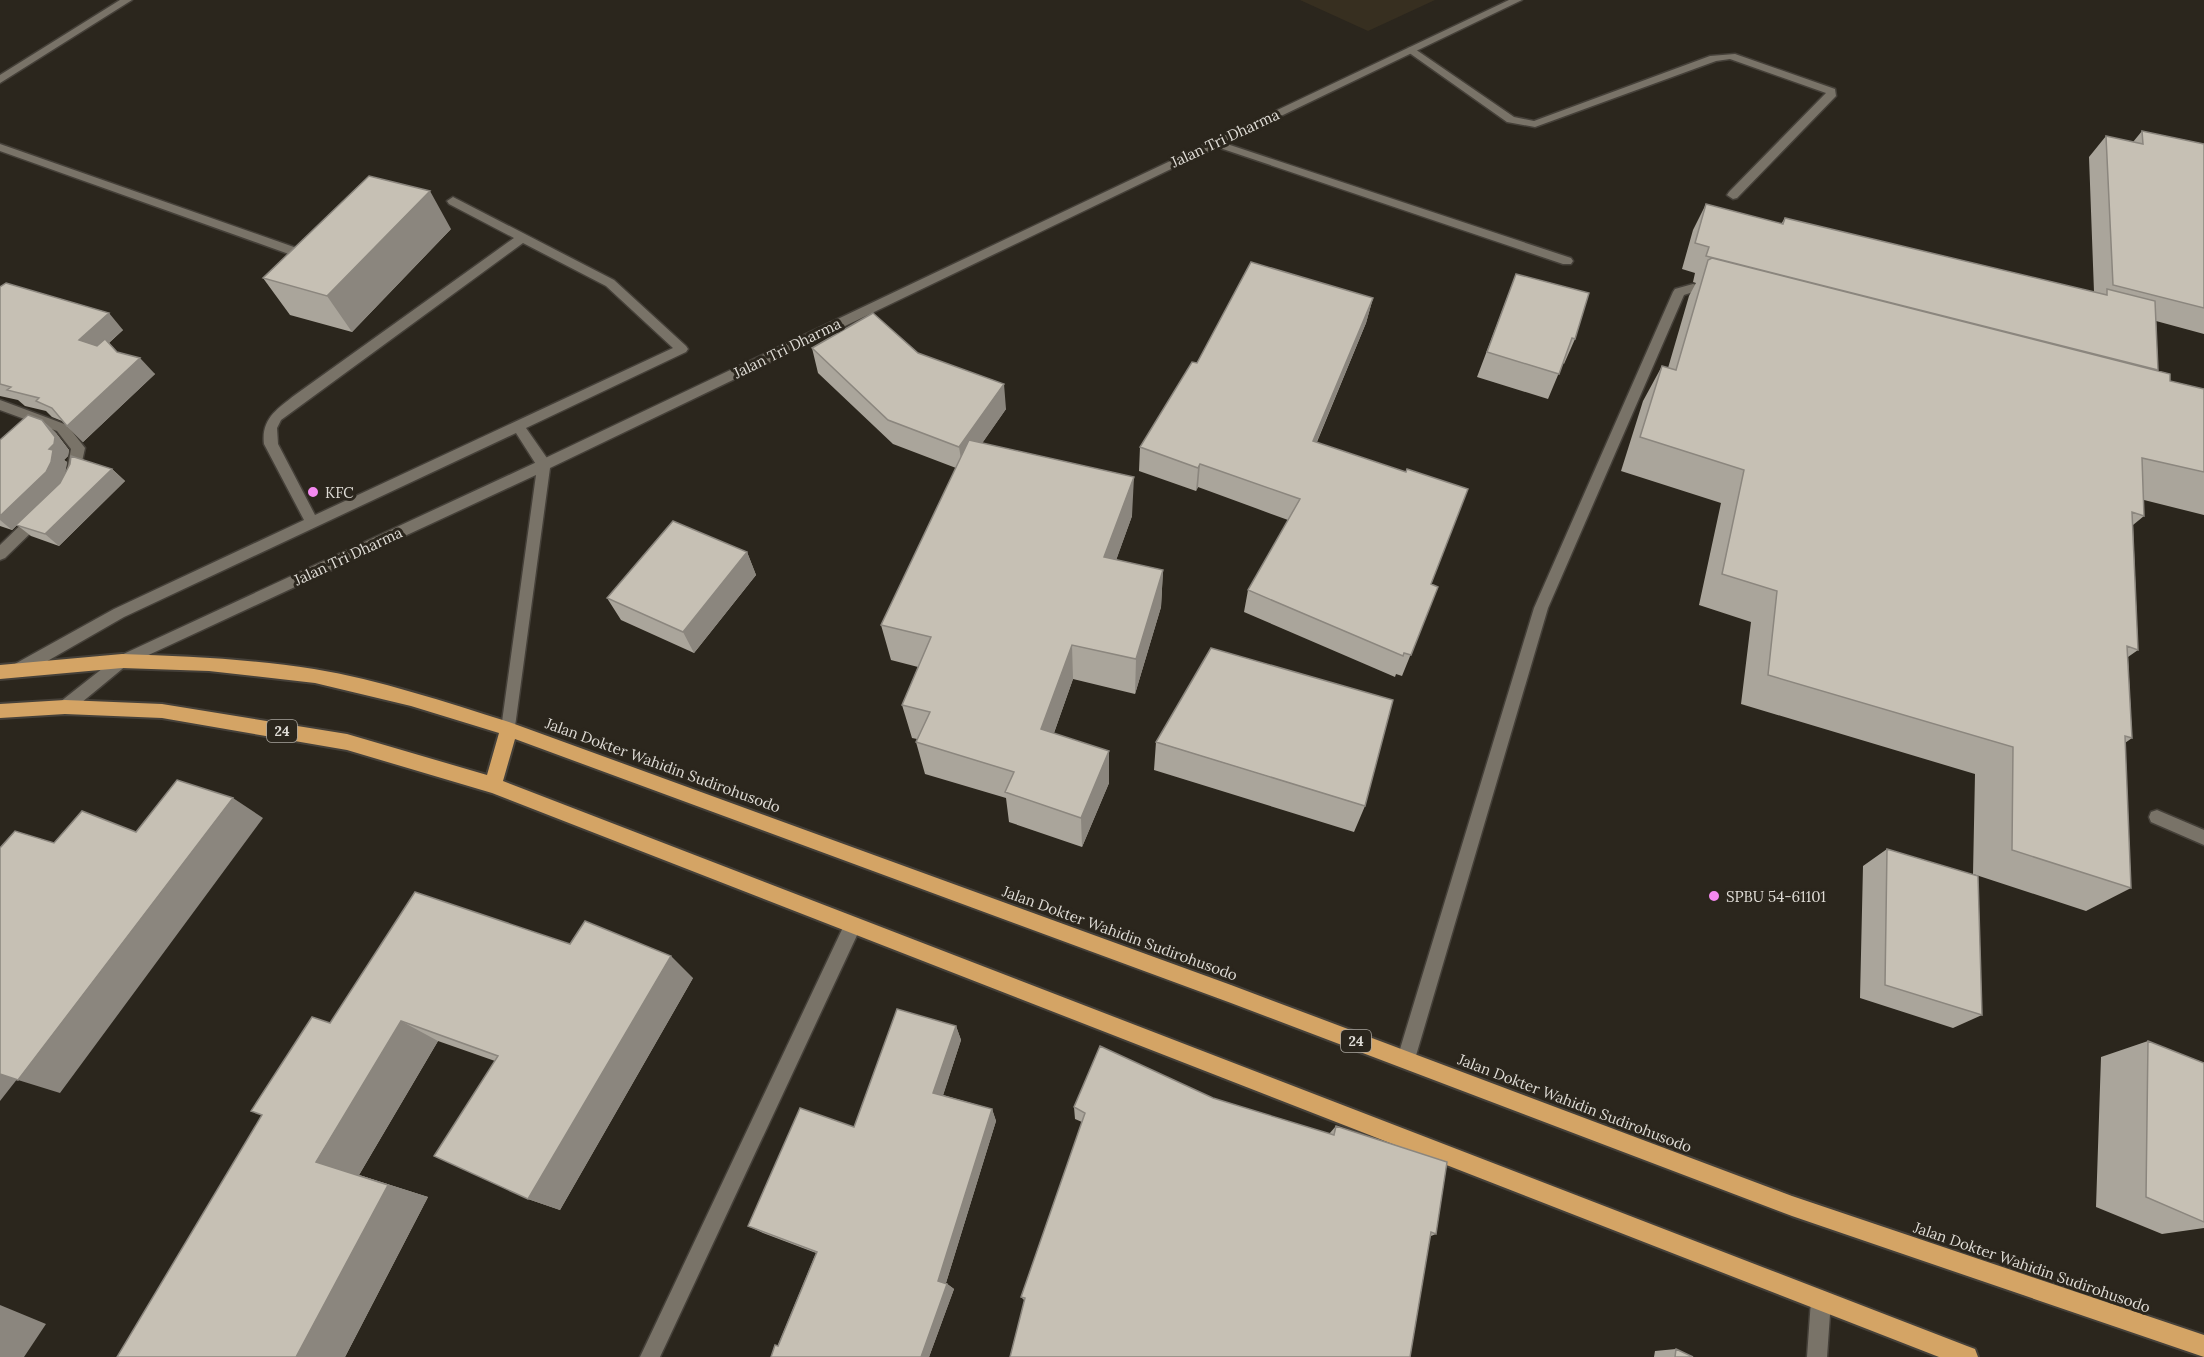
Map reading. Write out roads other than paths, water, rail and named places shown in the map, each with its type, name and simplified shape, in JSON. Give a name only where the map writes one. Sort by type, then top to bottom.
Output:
[{"type":"highway","name":"Jalan Dokter Wahidin Sudirohusodo","points":[[0,672],[122,661],[209,664],[315,676],[411,699],[509,729],[1406,1059],[1792,1206],[2204,1346]]},
{"type":"highway","name":"24","points":[[0,711],[65,707],[162,711],[347,742],[493,785],[1966,1357]]},
{"type":"highway","points":[[493,785],[509,729]]},
{"type":"main road","points":[[0,80],[127,0]]},
{"type":"main road","name":"Jalan Tri Dharma","points":[[65,707],[122,661],[544,465],[1516,0]]},
{"type":"main road","points":[[1412,50],[1512,120],[1535,124],[1723,56],[1731,56],[1831,91],[1831,96],[1733,195]]},
{"type":"main road","points":[[1215,143],[1567,261]]},
{"type":"main road","points":[[0,147],[304,255]]},
{"type":"main road","points":[[18,670],[119,614],[682,349],[610,283],[453,201]]},
{"type":"main road","points":[[312,523],[271,444],[268,431],[273,420],[300,398],[523,237]]},
{"type":"main road","points":[[1406,1059],[1541,608],[1679,292],[1693,288],[1728,297]]},
{"type":"main road","points":[[0,405],[62,428],[78,448],[74,475],[67,489]]},
{"type":"main road","points":[[509,729],[544,465],[519,427]]},
{"type":"main road","points":[[0,554],[50,506]]},
{"type":"main road","points":[[2157,816],[2204,838]]},
{"type":"main road","points":[[650,1357],[853,925]]},
{"type":"main road","points":[[1817,1357],[1821,1300]]},
{"type":"place","name":"KFC","points":[[313,492]]},
{"type":"place","name":"SPBU 54-61101","points":[[1714,896]]}]
